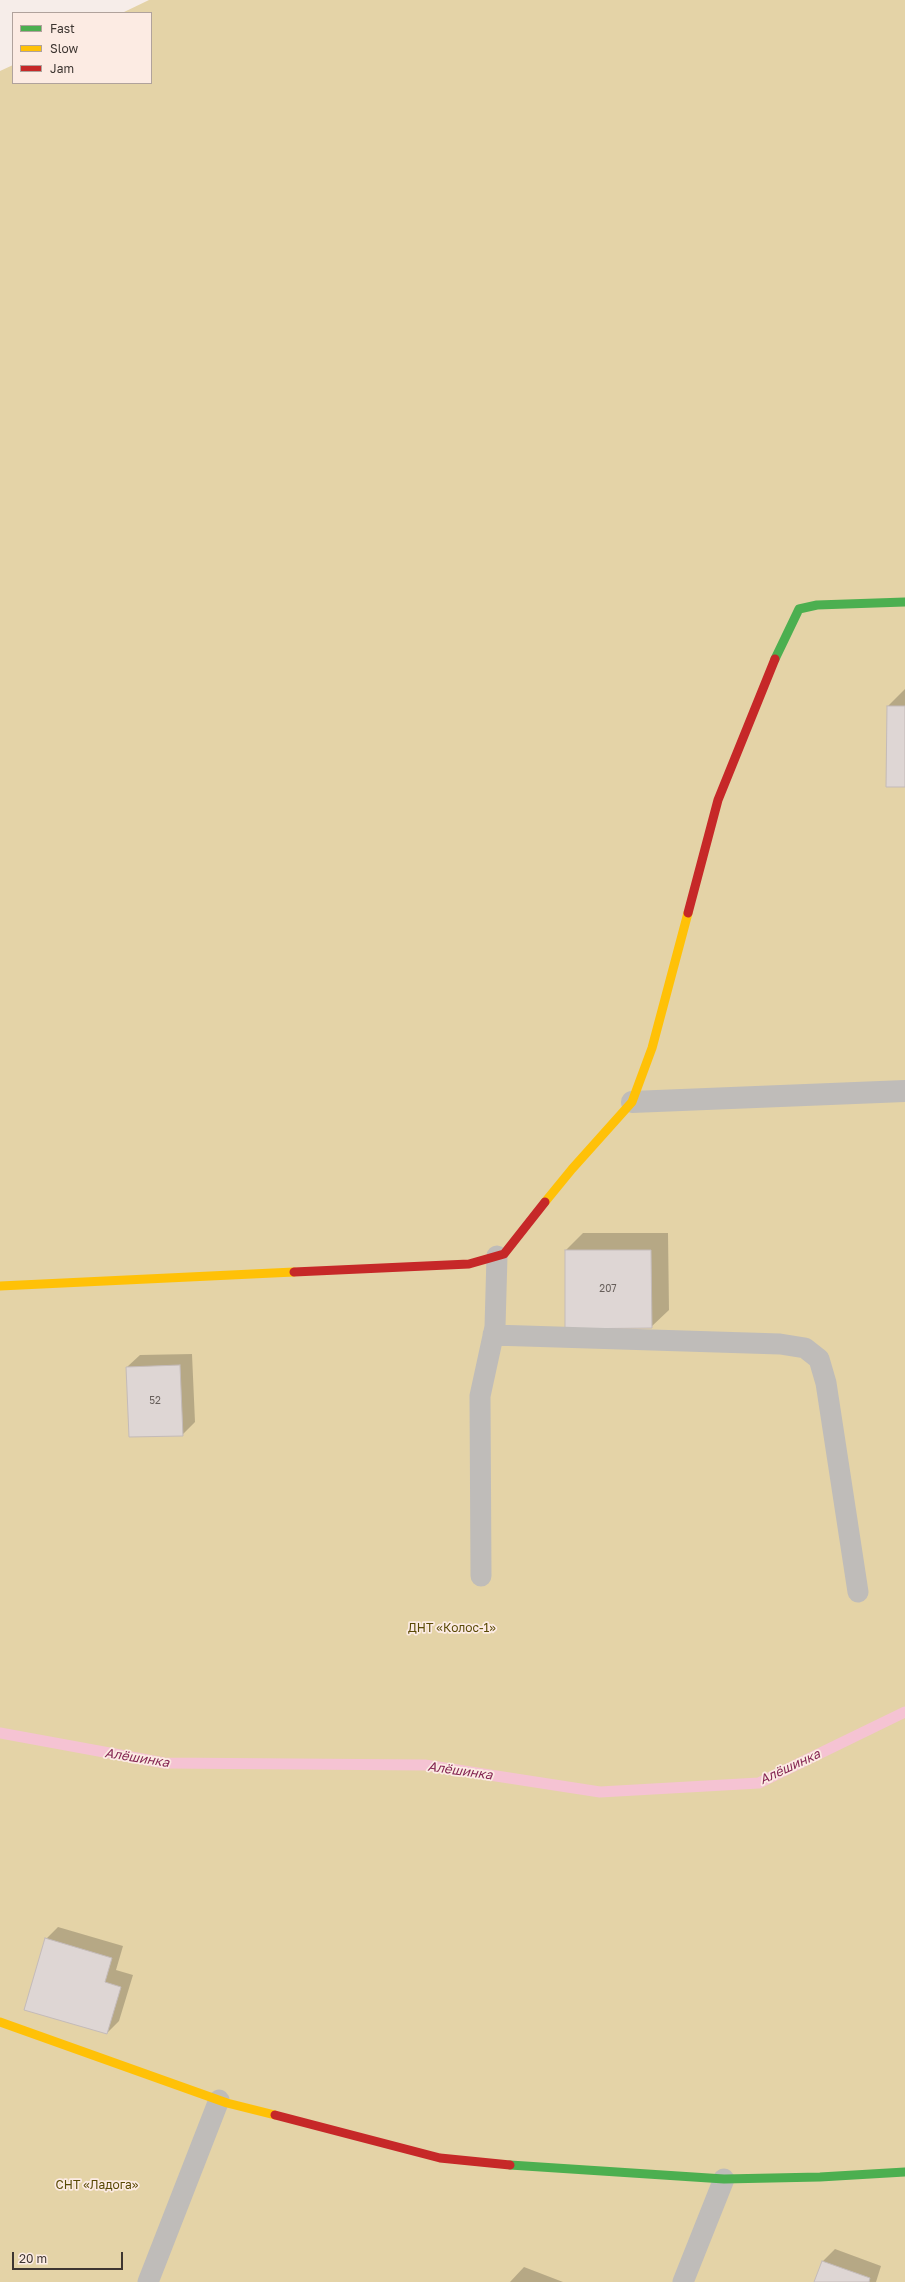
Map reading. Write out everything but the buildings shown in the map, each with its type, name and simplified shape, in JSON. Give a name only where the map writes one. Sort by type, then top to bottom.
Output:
[{"type":"street","points":[[0,1286],[469,1264],[504,1254],[572,1169],[632,1102],[652,1048],[718,800],[765,679],[799,609],[817,605],[905,602]]},
{"type":"street","points":[[632,1102],[905,1091]]},
{"type":"street","points":[[0,2022],[219,2100],[372,2142],[440,2158],[498,2164],[724,2179],[820,2177],[905,2172]]},
{"type":"lane","points":[[481,1576],[480,1396],[493,1335],[497,1256]]},
{"type":"lane","points":[[493,1335],[780,1344],[805,1348],[819,1359],[826,1383],[858,1592]]},
{"type":"lane","points":[[148,2282],[219,2100]]},
{"type":"lane","points":[[683,2282],[724,2179]]},
{"type":"green space","points":[[149,0],[905,0],[905,2282],[0,2282],[0,71],[12,65],[12,84],[152,84],[152,12],[124,12]]},
{"type":"waterway","name":"Алёшинка","points":[[0,1733],[164,1763],[425,1765],[600,1792],[759,1783],[905,1712]]},
{"type":"traffic: fast","points":[[775,659],[799,609],[817,605],[905,602]]},
{"type":"traffic: fast","points":[[510,2165],[724,2179],[820,2177],[905,2172]]},
{"type":"traffic: slow","points":[[545,1202],[572,1169],[632,1102],[652,1048],[688,913]]},
{"type":"traffic: slow","points":[[0,1286],[294,1272]]},
{"type":"traffic: slow","points":[[0,2022],[227,2103],[275,2115]]},
{"type":"traffic: jam","points":[[688,913],[718,800],[775,659]]},
{"type":"traffic: jam","points":[[294,1272],[469,1264],[504,1254],[545,1202]]},
{"type":"traffic: jam","points":[[275,2115],[440,2158],[510,2165]]},
{"type":"park label","name":"ДНТ «Колос-1»","points":[[452,1628]]},
{"type":"park label","name":"СНТ «Ладога»","points":[[97,2185]]}]
